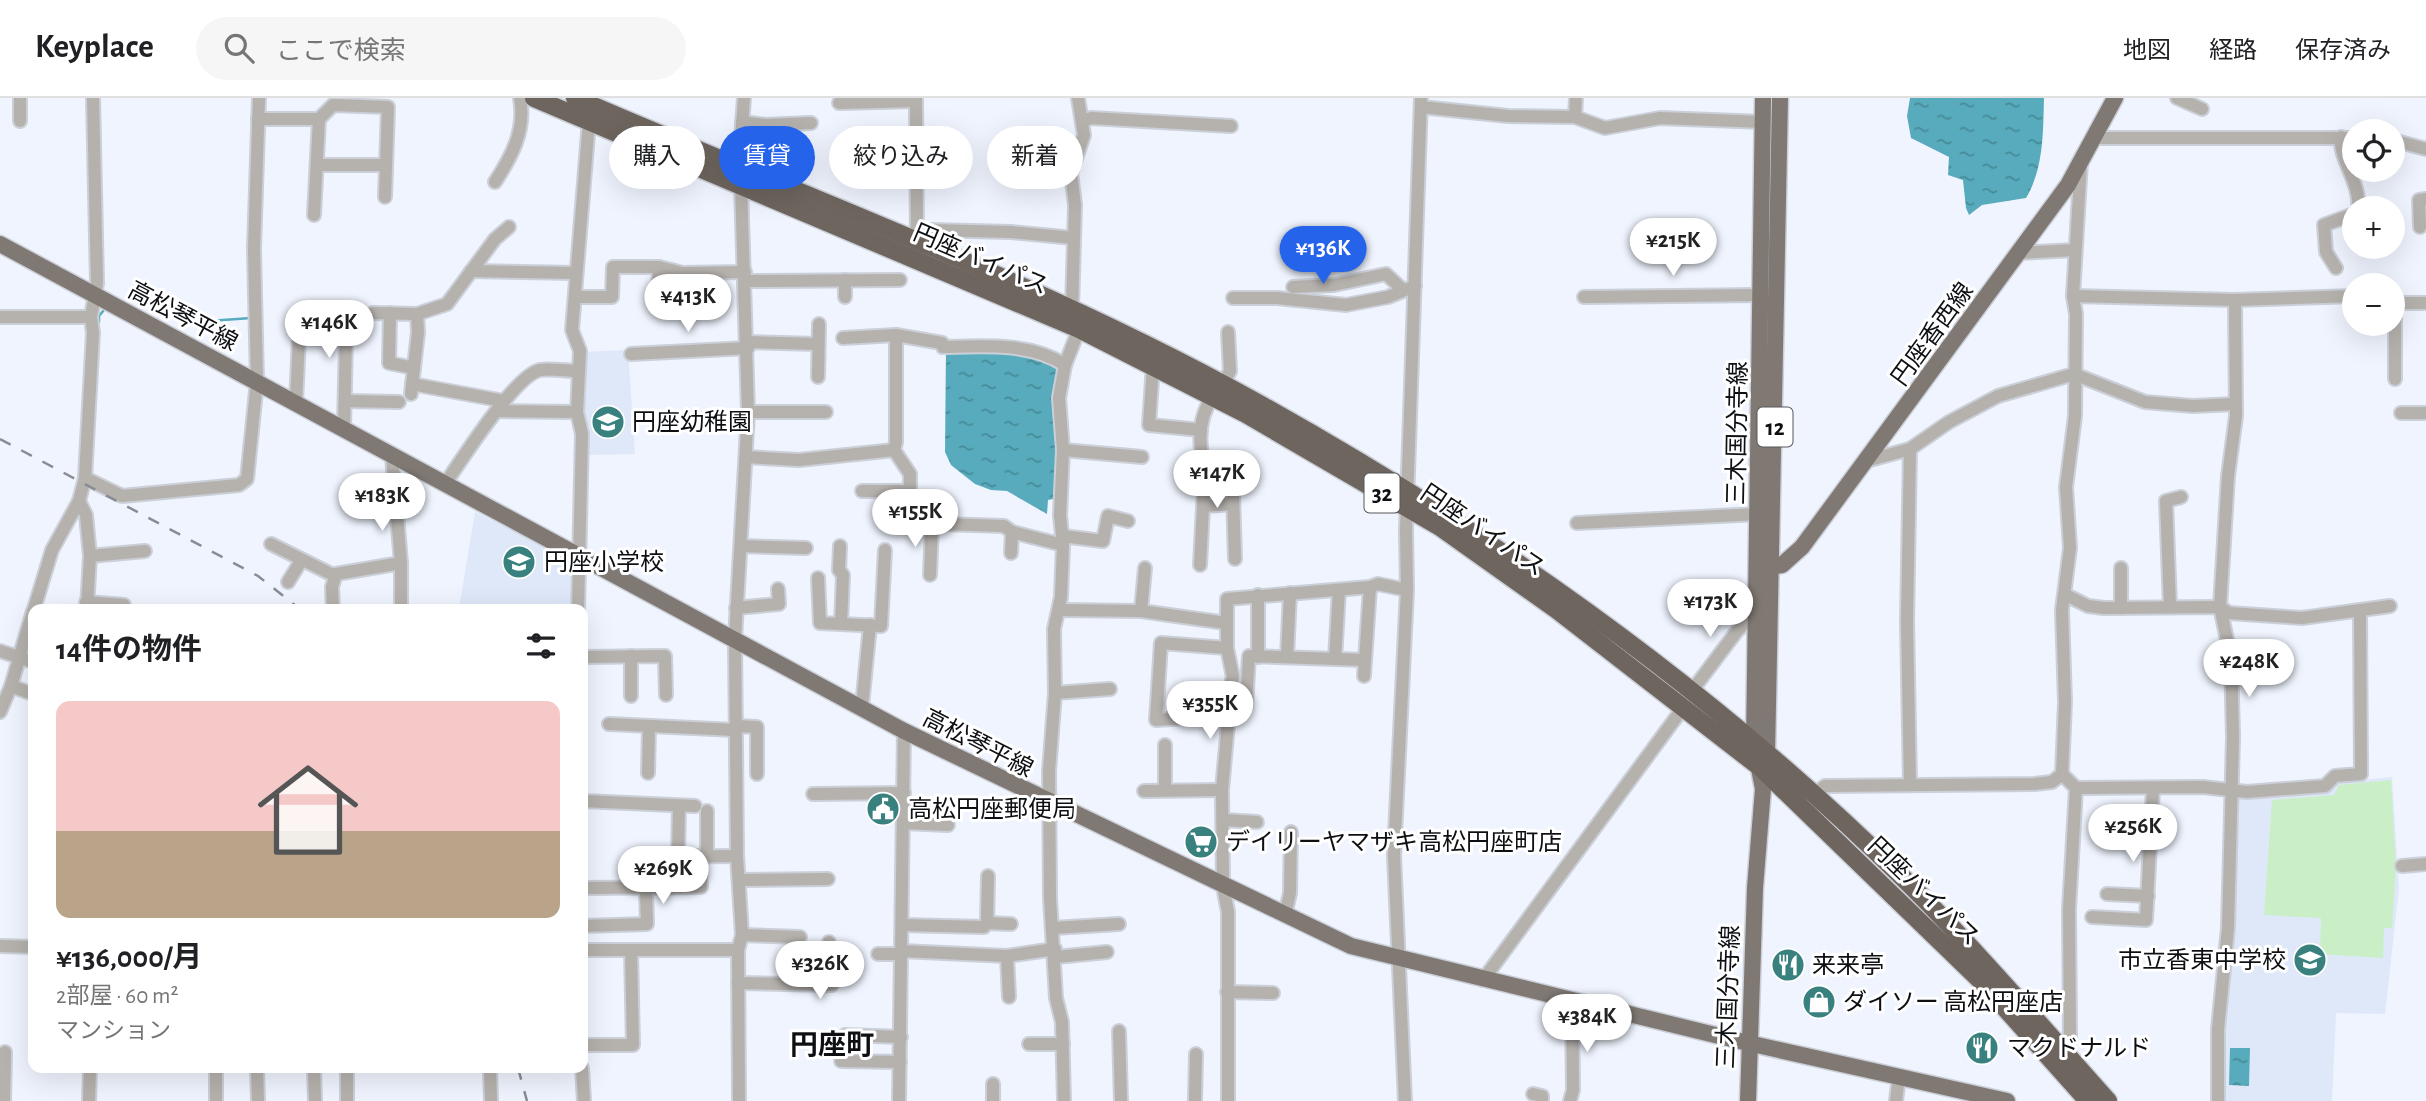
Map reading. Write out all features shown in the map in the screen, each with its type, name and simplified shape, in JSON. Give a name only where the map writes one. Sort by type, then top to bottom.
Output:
[{"type":"highway","name":"円座バイパス","points":[[534,98],[719,168]]},
{"type":"highway","name":"円座バイパス","points":[[579,99],[719,166]]},
{"type":"highway","name":"円座バイパス","points":[[771,189],[915,249],[1072,309],[1407,499],[1558,610],[1687,700],[1814,796],[1900,875],[2108,1101]]},
{"type":"highway","name":"円座バイパス","points":[[915,249],[1153,365],[1218,390]]},
{"type":"highway","name":"円座バイパス","points":[[1687,700],[1761,756],[1980,980],[2088,1101]]},
{"type":"main road","name":"三木国分寺線","points":[[1748,1101],[1748,1043],[1763,789],[1758,610],[1766,568],[1759,514],[1763,98]]},
{"type":"main road","name":"三木国分寺線","points":[[1761,756],[1780,98]]},
{"type":"main road","name":"円座香西線","points":[[1766,568],[1782,565],[1802,547],[1866,461],[2068,185],[2115,98]]},
{"type":"main road","name":"高松琴平線","points":[[0,244],[904,731],[1351,946],[1748,1043],[2007,1101]]},
{"type":"street","points":[[20,98],[20,121]]},
{"type":"street","points":[[36,604],[52,550],[79,501],[85,478],[93,333],[91,317],[96,296],[93,98]]},
{"type":"street","points":[[85,478],[122,496],[239,485],[247,479],[257,381],[254,249],[259,98]]},
{"type":"street","points":[[495,182],[516,148],[522,110],[520,98]]},
{"type":"street","points":[[743,126],[744,98]]},
{"type":"street","points":[[1064,1101],[1063,1044],[1056,998],[1053,928],[1049,745],[1055,693],[1054,629],[1059,610],[1063,540],[1060,515],[1063,450],[1059,398],[1065,365],[1079,329],[1072,309],[1074,238],[1071,173],[1084,135],[1078,98]]},
{"type":"street","points":[[1575,117],[1576,98]]},
{"type":"street","points":[[2177,98],[2202,109]]},
{"type":"street","points":[[839,103],[916,99],[915,249]]},
{"type":"street","points":[[1405,1101],[1394,855],[1407,590],[1409,288],[1421,103],[1508,116],[1575,117],[1605,128],[1660,118],[1763,122]]},
{"type":"street","points":[[314,215],[319,119],[333,105],[388,107],[385,197]]},
{"type":"street","points":[[1083,121],[1091,118],[1231,127]]},
{"type":"street","points":[[258,119],[319,119]]},
{"type":"street","points":[[578,604],[582,434],[577,412],[580,351],[572,330],[589,121]]},
{"type":"street","points":[[743,122],[766,125],[811,122]]},
{"type":"street","points":[[2094,138],[2342,137]]},
{"type":"street","points":[[2405,143],[2426,149]]},
{"type":"street","points":[[2081,159],[2082,179],[2073,296],[2076,314],[2075,416],[2066,487],[2070,548],[2062,610],[2065,702],[2062,774],[2076,788],[2203,788],[2231,791],[2297,790],[2325,786],[2335,776],[2361,774],[2360,611]]},
{"type":"street","points":[[317,165],[386,165]]},
{"type":"street","points":[[739,1101],[738,950],[742,934],[737,856],[735,639],[748,412],[748,345],[741,189]]},
{"type":"street","points":[[2420,227],[2418,200],[2426,199]]},
{"type":"street","points":[[2336,268],[2326,252],[2324,225],[2342,218]]},
{"type":"street","points":[[373,313],[417,314],[447,304],[495,239],[509,227]]},
{"type":"street","points":[[915,249],[931,230],[1010,232],[1074,238]]},
{"type":"street","points":[[2019,253],[2075,250]]},
{"type":"street","points":[[575,297],[612,297],[613,267],[659,267],[683,274],[745,277],[900,279]]},
{"type":"street","points":[[658,301],[659,267]]},
{"type":"street","points":[[471,271],[576,272]]},
{"type":"street","points":[[1293,288],[1334,285],[1386,274],[1409,288]]},
{"type":"street","points":[[845,280],[845,297]]},
{"type":"street","points":[[1233,298],[1277,298],[1346,305],[1388,297],[1409,288]]},
{"type":"street","points":[[1584,297],[1761,295]]},
{"type":"street","points":[[2073,296],[2235,300],[2342,296]]},
{"type":"street","points":[[2218,1101],[2218,1029],[2228,928],[2231,791],[2231,658],[2220,607],[2235,404],[2235,300]]},
{"type":"street","points":[[2405,303],[2426,303]]},
{"type":"street","points":[[390,313],[388,363],[414,368]]},
{"type":"street","points":[[417,314],[411,389],[501,406],[577,412]]},
{"type":"street","points":[[0,317],[91,317]]},
{"type":"street","points":[[818,377],[819,324]]},
{"type":"street","points":[[1200,565],[1205,468],[1200,430],[1204,409],[1230,371],[1228,332]]},
{"type":"street","points":[[843,338],[896,335],[942,344],[943,347],[1018,348],[1052,356],[1065,365]]},
{"type":"street","points":[[896,335],[894,450],[911,474],[910,523],[1004,526],[1012,533],[1063,540],[1103,541],[1108,516],[1128,521]]},
{"type":"street","points":[[2394,336],[2395,379]]},
{"type":"street","points":[[296,402],[299,338],[346,339],[344,427]]},
{"type":"street","points":[[631,354],[748,345],[818,344]]},
{"type":"street","points":[[1153,365],[1149,425],[1200,430]]},
{"type":"street","points":[[445,484],[501,406],[531,374],[540,370],[578,371]]},
{"type":"street","points":[[1866,461],[1910,449],[1927,440],[1949,422],[1998,396],[2074,374],[2145,402],[2193,406],[2235,404]]},
{"type":"street","points":[[345,401],[399,402]]},
{"type":"street","points":[[748,412],[826,412]]},
{"type":"street","points":[[2401,413],[2426,413]]},
{"type":"street","points":[[1910,449],[1907,621],[1910,784]]},
{"type":"street","points":[[746,457],[799,460],[894,450]]},
{"type":"street","points":[[1063,450],[1143,457]]},
{"type":"street","points":[[392,456],[401,563],[401,604]]},
{"type":"street","points":[[1232,460],[1235,559]]},
{"type":"street","points":[[862,491],[910,491]]},
{"type":"street","points":[[2170,606],[2166,501],[2181,497]]},
{"type":"street","points":[[79,501],[86,515],[90,556],[87,604]]},
{"type":"street","points":[[1203,506],[1233,504]]},
{"type":"street","points":[[930,575],[940,505]]},
{"type":"street","points":[[1577,523],[1759,514]]},
{"type":"street","points":[[1011,553],[1012,533]]},
{"type":"street","points":[[271,544],[335,576]]},
{"type":"street","points":[[741,546],[806,548]]},
{"type":"street","points":[[840,546],[839,570],[843,575],[841,624]]},
{"type":"street","points":[[818,578],[820,623],[881,625],[885,550]]},
{"type":"street","points":[[90,556],[145,551]]},
{"type":"street","points":[[288,582],[301,561]]},
{"type":"street","points":[[335,576],[401,563]]},
{"type":"street","points":[[1141,611],[1145,568]]},
{"type":"street","points":[[2121,568],[2121,608]]},
{"type":"street","points":[[333,604],[335,576]]},
{"type":"street","points":[[1228,1101],[1228,912],[1223,886],[1222,790],[1226,715],[1224,706],[1233,677],[1227,648],[1227,599],[1370,587],[1378,584],[1407,590]]},
{"type":"street","points":[[1364,676],[1370,587]]},
{"type":"street","points":[[736,608],[779,604],[778,589]]},
{"type":"street","points":[[1335,659],[1339,590]]},
{"type":"street","points":[[1287,657],[1290,593]]},
{"type":"street","points":[[2066,595],[2088,606],[2220,607],[2229,613],[2302,618],[2390,606]]},
{"type":"street","points":[[1258,596],[1258,657]]},
{"type":"street","points":[[1059,610],[1141,611],[1226,623]]},
{"type":"street","points":[[1483,980],[1737,631],[1758,610]]},
{"type":"street","points":[[862,706],[870,625]]},
{"type":"street","points":[[0,712],[11,687],[28,630]]},
{"type":"street","points":[[1226,715],[1156,720],[1161,643],[1227,648]]},
{"type":"street","points":[[0,651],[28,661]]},
{"type":"street","points":[[631,656],[631,696]]},
{"type":"street","points":[[588,657],[665,656],[666,695]]},
{"type":"street","points":[[1246,705],[1249,656],[1365,660]]},
{"type":"street","points":[[11,687],[28,692]]},
{"type":"street","points":[[1055,693],[1110,689]]},
{"type":"street","points":[[609,724],[757,727],[757,774]]},
{"type":"street","points":[[648,773],[649,726]]},
{"type":"street","points":[[899,1101],[904,731]]},
{"type":"street","points":[[1165,745],[1165,790]]},
{"type":"street","points":[[1814,796],[1825,786],[2034,784],[2052,782],[2062,774]]},
{"type":"street","points":[[2063,1051],[2070,1035],[2069,909],[2076,788]]},
{"type":"street","points":[[2092,917],[2146,920],[2153,789]]},
{"type":"street","points":[[1144,791],[1222,790]]},
{"type":"street","points":[[813,794],[904,793]]},
{"type":"street","points":[[588,802],[701,809],[703,856],[701,887],[588,888]]},
{"type":"street","points":[[678,856],[679,806]]},
{"type":"street","points":[[1223,820],[1257,822]]},
{"type":"street","points":[[904,824],[948,825]]},
{"type":"street","points":[[1285,915],[1290,893],[1291,832]]},
{"type":"street","points":[[588,926],[647,924],[645,857],[737,856]]},
{"type":"street","points":[[2402,866],[2426,864]]},
{"type":"street","points":[[740,880],[828,879]]},
{"type":"street","points":[[902,925],[984,927],[987,923],[992,884]]},
{"type":"street","points":[[2107,894],[2148,896]]},
{"type":"street","points":[[987,923],[1011,924]]},
{"type":"street","points":[[1053,928],[1119,924]]},
{"type":"street","points":[[742,934],[800,937]]},
{"type":"street","points":[[738,983],[832,985],[829,942]]},
{"type":"street","points":[[0,946],[28,947]]},
{"type":"street","points":[[588,950],[738,950]]},
{"type":"street","points":[[588,1045],[633,1045],[631,950]]},
{"type":"street","points":[[878,954],[902,952],[1007,956],[1107,952]]},
{"type":"street","points":[[1007,956],[1009,997]]},
{"type":"street","points":[[1227,992],[1273,993]]},
{"type":"street","points":[[1570,1101],[1572,1001]]},
{"type":"street","points":[[1119,1031],[1122,1101]]},
{"type":"street","points":[[845,1035],[901,1037]]},
{"type":"street","points":[[1029,1044],[1063,1044]]},
{"type":"street","points":[[5,1052],[5,1101]]},
{"type":"street","points":[[1195,1101],[1196,1054]]},
{"type":"street","points":[[841,1061],[900,1062]]},
{"type":"street","points":[[89,1101],[90,1073]]},
{"type":"street","points":[[216,1073],[216,1101]]},
{"type":"street","points":[[257,1073],[258,1101]]},
{"type":"street","points":[[314,1073],[315,1101]]},
{"type":"street","points":[[347,1073],[347,1101]]},
{"type":"street","points":[[489,1073],[491,1101]]},
{"type":"street","points":[[582,1073],[584,1101]]},
{"type":"street","points":[[1896,1101],[1899,1076]]},
{"type":"street","points":[[992,1101],[993,1084]]},
{"type":"shaded area","points":[[628,350],[635,454],[585,455],[579,411],[583,352]]},
{"type":"shaded area","name":"円座小学校","points":[[475,512],[570,559],[575,565],[574,604],[460,604]]},
{"type":"shaded area","name":"市立香東中学校","points":[[2392,777],[2399,888],[2385,1014],[2336,1013],[2332,1101],[2223,1101],[2233,794]]},
{"type":"green space","points":[[2391,780],[2396,867],[2392,928],[2384,928],[2383,958],[2320,954],[2321,918],[2264,915],[2272,800],[2334,795],[2339,785]]},
{"type":"water","points":[[1910,98],[2044,98],[2039,162],[2026,198],[1982,205],[1969,215],[1963,180],[1948,175],[1949,157],[1911,138],[1907,116]]},
{"type":"water","points":[[990,349],[1020,352],[1034,355],[1057,370],[1054,398],[1056,464],[1053,499],[1048,500],[1047,514],[1007,491],[991,490],[975,484],[951,465],[945,452],[946,350]]},
{"type":"water","points":[[2230,1048],[2250,1048],[2249,1086],[2229,1085]]},
{"type":"waterway","points":[[99,322],[99,316],[104,310]]},
{"type":"waterway","points":[[209,321],[251,318]]},
{"type":"railway","points":[[0,439],[258,576],[294,604]]},
{"type":"railway","points":[[519,1073],[527,1101]]},
{"type":"place","name":"円座幼稚園","points":[[608,422]]},
{"type":"place","name":"円座小学校","points":[[519,562]]},
{"type":"place","name":"高松円座郵便局","points":[[883,809]]},
{"type":"place","name":"デイリーヤマザキ高松円座町店","points":[[1201,842]]},
{"type":"place","name":"市立香東中学校","points":[[2310,960]]},
{"type":"place","name":"来来亭","points":[[1788,965]]},
{"type":"place","name":"ダイソー 高松円座店","points":[[1819,1002]]},
{"type":"place","name":"マクドナルド","points":[[1982,1048]]},
{"type":"district","name":"円座町","points":[[832,1044]]}]
